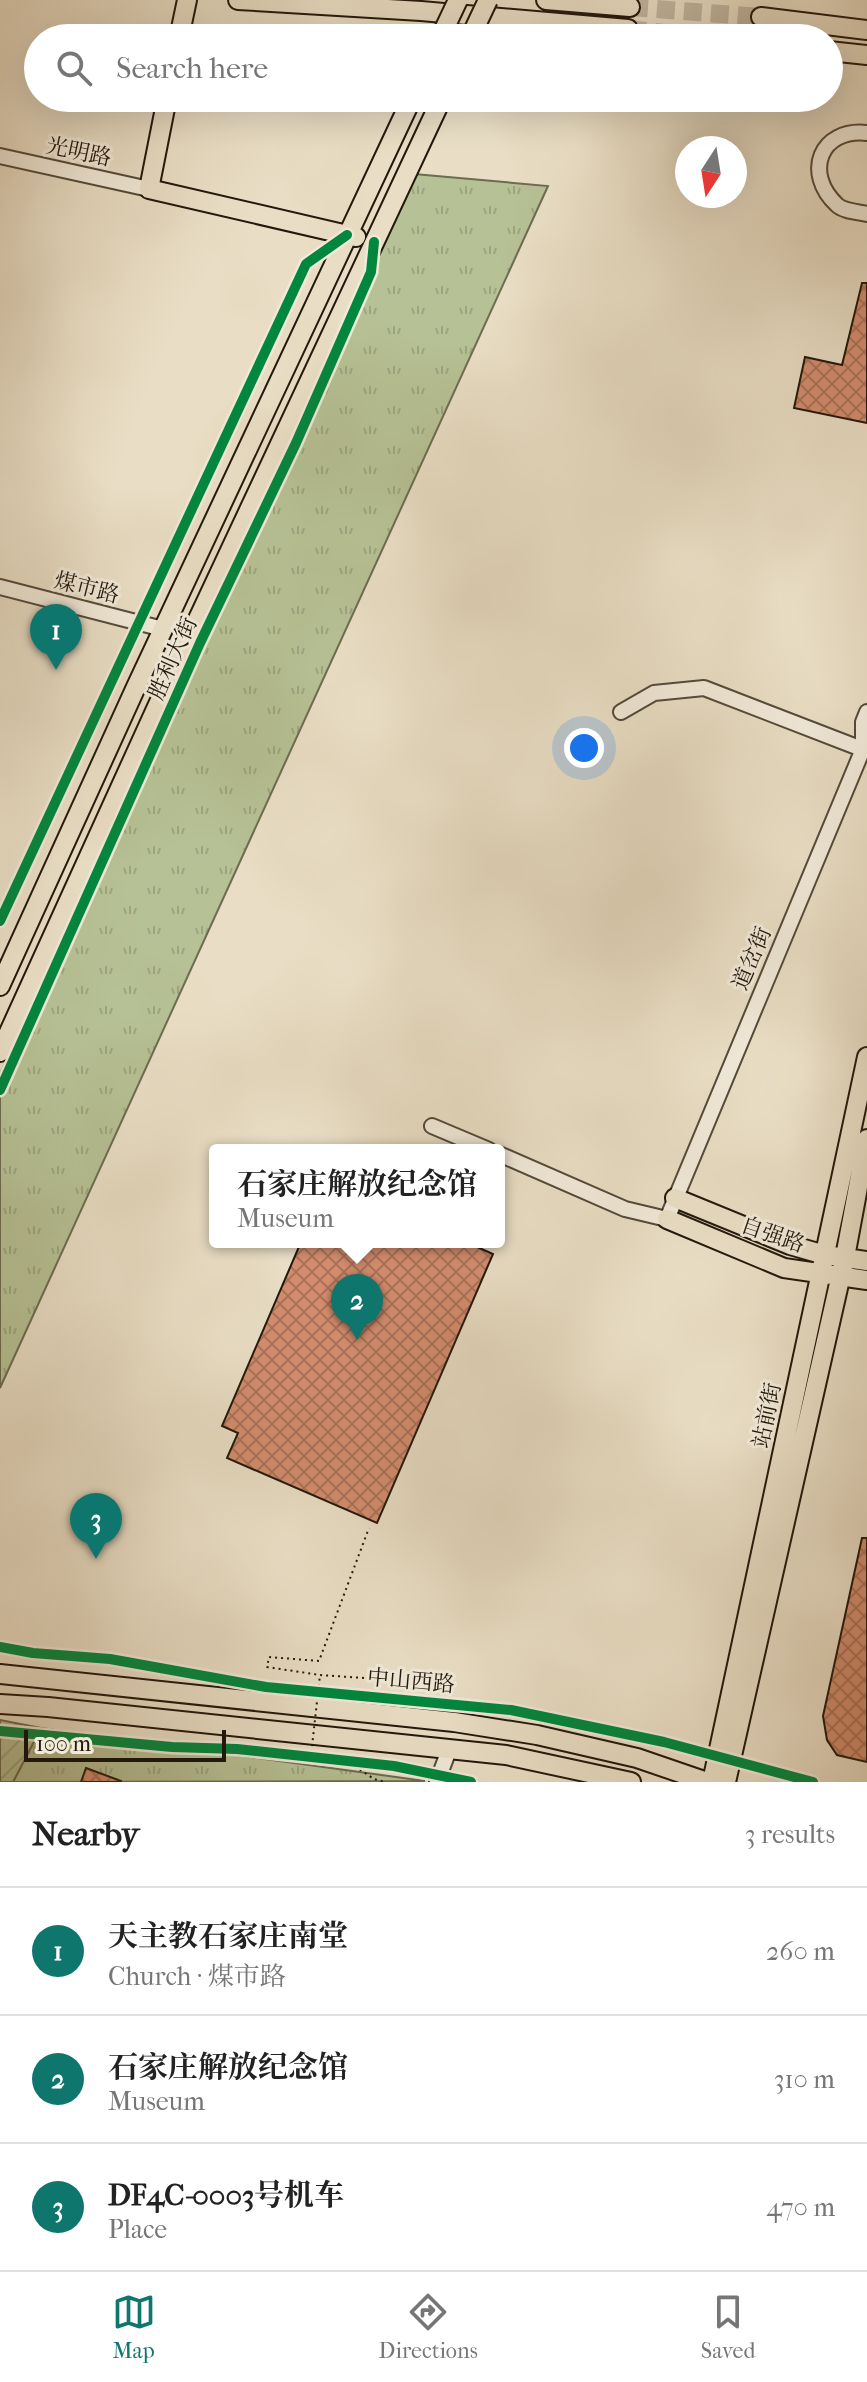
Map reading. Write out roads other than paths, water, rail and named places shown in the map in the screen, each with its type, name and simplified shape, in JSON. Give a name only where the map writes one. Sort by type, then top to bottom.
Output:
[{"type":"main road","points":[[182,24],[187,0]]},
{"type":"main road","points":[[238,0],[570,24]]},
{"type":"main road","points":[[447,24],[458,0]]},
{"type":"main road","points":[[477,24],[488,0]]},
{"type":"main road","points":[[546,0],[630,7]]},
{"type":"main road","points":[[761,17],[818,24]]},
{"type":"main road","points":[[843,27],[867,30]]},
{"type":"main road","points":[[843,52],[867,55]]},
{"type":"main road","points":[[164,112],[149,189],[374,242]]},
{"type":"main road","name":"胜利大街","points":[[0,986],[405,112]]},
{"type":"main road","name":"胜利大街","points":[[0,1052],[161,698],[435,112]]},
{"type":"main road","name":"站前街","points":[[726,1782],[829,1268],[867,1057]]},
{"type":"main road","points":[[845,1257],[867,1139]]},
{"type":"main road","name":"自强路","points":[[675,1198],[790,1245],[829,1268],[867,1280]]},
{"type":"main road","name":"自强路","points":[[667,1219],[784,1268],[829,1268],[845,1257],[867,1261]]},
{"type":"main road","name":"站前街","points":[[710,1782],[829,1268]]},
{"type":"main road","name":"中山西路","points":[[0,1674],[454,1722],[537,1735],[637,1758],[710,1782]]},
{"type":"main road","points":[[0,1704],[506,1755],[631,1782]]},
{"type":"street","points":[[867,133],[840,135],[830,142],[819,164],[824,185],[839,207],[867,214]]},
{"type":"street","name":"光明路","points":[[0,156],[149,189]]},
{"type":"street","name":"煤市路","points":[[0,587],[163,629]]},
{"type":"street","points":[[621,712],[654,693],[704,688],[865,750]]},
{"type":"street","name":"道岔街","points":[[667,1219],[865,750],[863,722],[867,712]]},
{"type":"street","points":[[432,1126],[475,1144]]},
{"type":"street","points":[[505,1157],[625,1209],[667,1219]]},
{"type":"street","points":[[437,1782],[449,1750]]},
{"type":"tunnel","points":[[630,7],[761,17]]},
{"type":"place","name":"天主教石家庄南堂","points":[[56,670]]},
{"type":"place","name":"石家庄解放纪念馆","points":[[357,1340]]},
{"type":"place","name":"DF4C-0003号机车","points":[[96,1559]]}]
